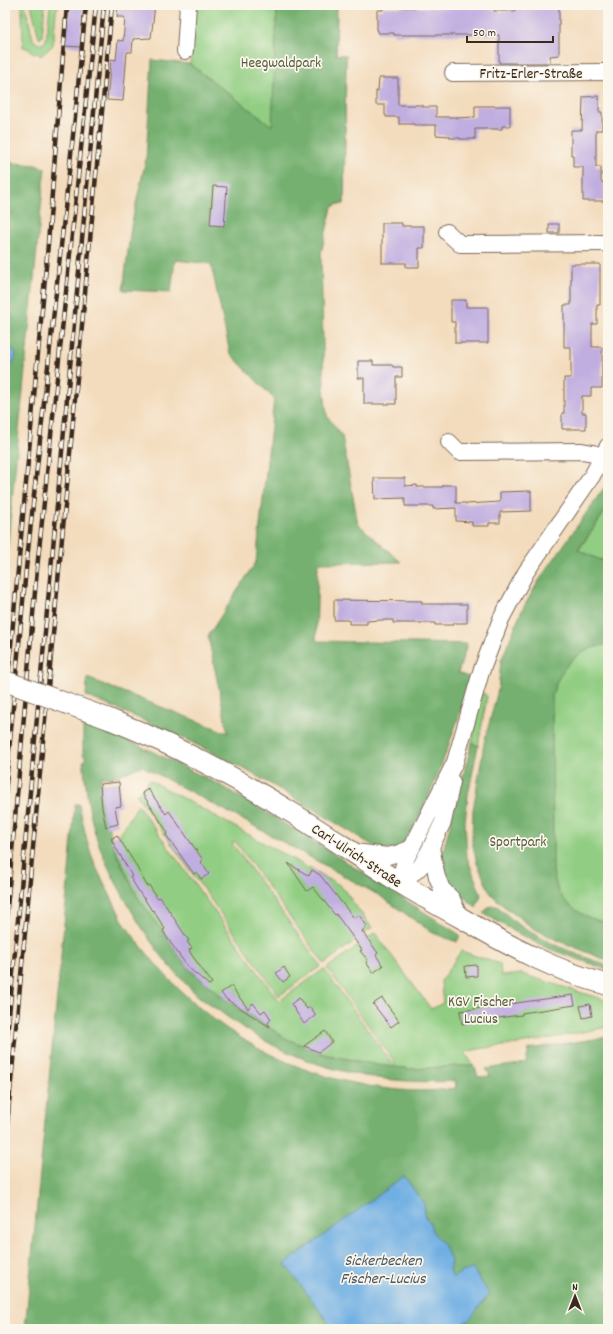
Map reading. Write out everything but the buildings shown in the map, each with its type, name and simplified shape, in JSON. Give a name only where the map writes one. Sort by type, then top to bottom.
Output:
[{"type":"main road","name":"Carl-Ulrich-Straße","points":[[5,681],[108,719],[170,746],[224,774],[292,813],[399,882],[479,929],[564,970],[608,985]]},
{"type":"street","points":[[185,50],[188,5]]},
{"type":"street","name":"Fritz-Erler-Straße","points":[[453,73],[608,72]]},
{"type":"street","points":[[447,232],[460,244],[608,243]]},
{"type":"street","points":[[449,442],[459,452],[605,452]]},
{"type":"street","points":[[399,882],[421,866],[432,847],[443,822],[455,762],[488,650],[501,618],[526,572],[592,476],[605,452]]},
{"type":"street","points":[[399,882],[405,861],[455,762]]},
{"type":"street","points":[[432,847],[437,878],[442,888],[452,899],[461,918]]},
{"type":"street","points":[[354,852],[388,856],[412,848]]},
{"type":"green space","points":[[25,5],[33,39],[36,43],[40,44],[44,43],[46,40],[50,5],[59,5],[56,11],[53,45],[41,56],[37,53],[32,53],[29,49],[23,47],[21,7]]},
{"type":"green space","points":[[31,5],[45,5],[42,37],[40,39],[39,38]]},
{"type":"green space","name":"Heegwaldpark","points":[[195,5],[337,5],[336,55],[346,55],[344,204],[338,204],[332,207],[326,231],[272,127],[190,64]]},
{"type":"green space","points":[[277,5],[337,5],[336,55],[346,55],[344,204],[338,204],[332,207],[321,253],[324,389],[327,416],[342,436],[358,524],[401,562],[318,563],[316,641],[467,644],[458,673],[471,678],[440,770],[417,821],[406,838],[393,849],[384,849],[372,845],[246,770],[210,751],[175,734],[86,696],[87,678],[228,733],[208,636],[256,562],[274,399],[230,353],[211,264],[175,260],[171,292],[123,290],[131,227],[146,159],[152,60],[190,64],[272,126]]},
{"type":"green space","points":[[5,162],[35,165],[45,168],[5,572]]},
{"type":"green space","name":"Sportpark","points":[[608,482],[608,507],[578,550],[600,560],[608,560],[608,644],[587,650],[571,661],[555,685],[552,696],[553,872],[556,886],[571,907],[593,919],[608,923],[608,961],[557,940],[533,928],[501,904],[491,894],[486,884],[477,863],[472,841],[473,810],[484,743],[498,690],[501,661],[522,610],[538,582]]},
{"type":"green space","points":[[608,507],[608,560],[600,560],[578,551]]},
{"type":"green space","points":[[608,644],[608,923],[593,919],[571,907],[557,888],[553,872],[552,696],[555,685],[571,661],[587,650]]},
{"type":"green space","points":[[482,693],[487,697],[478,746],[472,743],[474,726]]},
{"type":"green space","points":[[83,722],[149,750],[222,786],[310,839],[460,935],[457,942],[433,933],[380,896],[142,766],[111,778],[101,777],[103,802],[114,844],[113,846],[137,896],[190,970],[219,994],[285,1038],[323,1054],[377,1065],[413,1069],[473,1065],[478,1077],[490,1076],[486,1069],[526,1063],[529,1049],[608,1037],[608,1329],[25,1329],[75,804],[79,804],[87,838],[98,871],[124,923],[164,974],[188,998],[214,1020],[242,1039],[272,1055],[335,1079],[369,1086],[401,1090],[424,1091],[456,1088],[455,1081],[423,1082],[392,1080],[332,1068],[303,1059],[248,1031],[206,1002],[186,985],[148,938],[112,876],[105,860],[91,817],[83,761],[85,761],[85,756],[83,755]]},
{"type":"green space","points":[[472,743],[478,746],[468,795],[465,822],[467,857],[481,895],[476,907],[456,891],[448,880],[443,865],[442,855]]},
{"type":"green space","points":[[150,780],[341,886],[372,928],[324,964],[235,841],[232,843],[321,966],[279,996],[136,794]]},
{"type":"green space","name":"KGV Fischer Lucius","points":[[138,805],[279,1001],[324,969],[393,1065],[395,1063],[327,968],[375,933],[431,1009],[443,1003],[441,981],[461,951],[500,964],[501,976],[522,974],[608,1001],[608,1027],[525,1043],[465,1052],[473,1065],[413,1069],[377,1065],[323,1054],[285,1038],[219,994],[190,970],[137,896],[113,845]]},
{"type":"green space","points":[[492,906],[497,906],[528,931],[562,948],[608,966],[608,970],[547,948],[519,934],[483,913]]},
{"type":"water","points":[[7,347],[12,349],[16,354],[13,364],[5,365],[5,348]]},
{"type":"water","name":"Sickerbecken Fischer-Lucius","points":[[404,1176],[424,1204],[425,1217],[430,1222],[432,1231],[443,1244],[451,1260],[449,1270],[453,1278],[461,1272],[473,1269],[489,1294],[471,1318],[457,1329],[333,1329],[285,1264]]},
{"type":"railway","points":[[5,710],[47,256],[67,5]]},
{"type":"railway","points":[[5,794],[26,569],[86,5]]},
{"type":"railway","points":[[5,931],[37,569],[96,5]]},
{"type":"railway","points":[[5,1058],[104,5]]},
{"type":"railway","points":[[5,1146],[112,5]]}]
